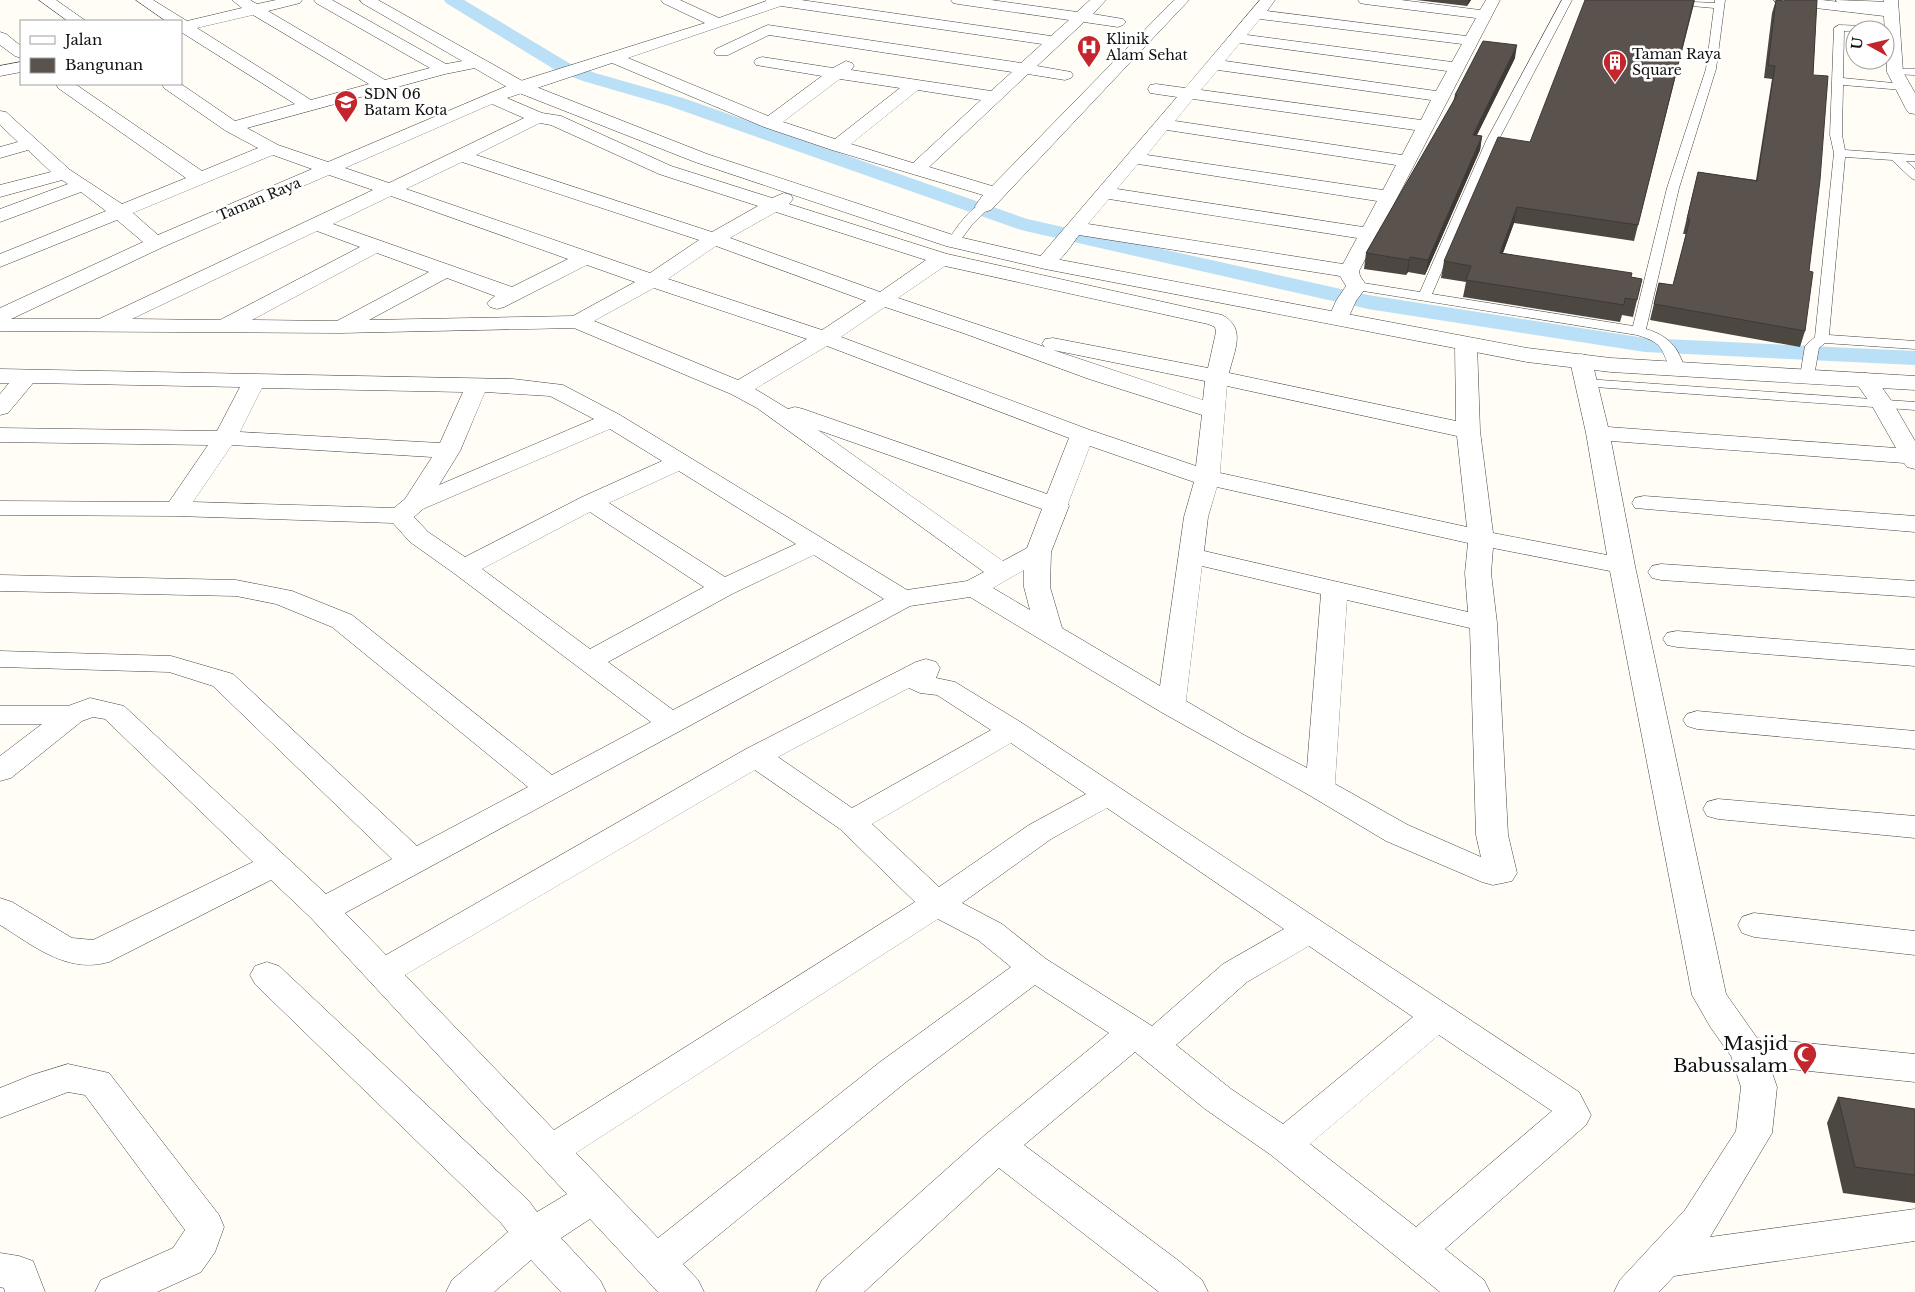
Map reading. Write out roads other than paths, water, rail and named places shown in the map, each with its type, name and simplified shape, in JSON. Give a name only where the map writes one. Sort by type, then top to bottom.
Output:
[{"type":"street","points":[[46,0],[76,20]]},
{"type":"street","points":[[143,0],[173,20]]},
{"type":"street","points":[[239,0],[384,86]]},
{"type":"street","points":[[182,25],[295,0]]},
{"type":"street","points":[[321,0],[444,69]]},
{"type":"street","points":[[367,0],[520,87],[701,158],[799,192],[948,251],[1045,263],[1348,294]]},
{"type":"street","points":[[668,0],[718,23]]},
{"type":"street","points":[[917,170],[1099,0]]},
{"type":"street","points":[[983,207],[1182,0]]},
{"type":"street","points":[[1045,263],[1268,0]]},
{"type":"street","points":[[1348,294],[1369,234],[1489,7],[1365,0]]},
{"type":"street","points":[[1781,0],[1891,6],[1892,20]]},
{"type":"street","points":[[778,1],[1055,41]]},
{"type":"street","name":"Taman Raya","points":[[0,316],[156,243],[492,98],[586,65],[670,40],[778,1]]},
{"type":"street","points":[[936,25],[970,1],[1118,22]]},
{"type":"street","points":[[1257,14],[1472,40]]},
{"type":"street","points":[[770,123],[812,93],[901,20]]},
{"type":"street","points":[[182,26],[309,106]]},
{"type":"street","points":[[722,52],[768,30],[1065,74]]},
{"type":"street","points":[[0,36],[20,52]]},
{"type":"street","points":[[1236,38],[1457,68]]},
{"type":"street","points":[[670,40],[762,62],[995,97]]},
{"type":"street","points":[[1895,42],[1906,86],[1915,109]]},
{"type":"street","points":[[611,57],[770,123],[838,146],[995,193]]},
{"type":"street","points":[[762,62],[812,93]]},
{"type":"street","points":[[232,127],[444,69],[479,63]]},
{"type":"street","points":[[1213,64],[1442,97]]},
{"type":"street","points":[[0,71],[20,67]]},
{"type":"street","points":[[65,85],[199,178]]},
{"type":"street","points":[[171,85],[232,127],[272,149],[652,281],[825,338],[1082,436],[1207,478],[1481,538],[1622,566]]},
{"type":"street","points":[[838,146],[914,85]]},
{"type":"street","points":[[1156,89],[1426,126]]},
{"type":"street","points":[[492,98],[538,118],[555,120],[665,170],[774,205],[1220,322],[1227,327],[1217,377],[1207,478],[1196,517],[1171,706]]},
{"type":"street","points":[[102,326],[315,224],[390,191],[538,118]]},
{"type":"street","points":[[1,119],[64,174],[83,184],[156,243]]},
{"type":"street","points":[[1162,124],[1408,161]]},
{"type":"street","points":[[0,153],[30,144]]},
{"type":"street","points":[[486,144],[578,195]]},
{"type":"street","points":[[0,261],[272,149]]},
{"type":"street","points":[[461,156],[714,239],[1097,374],[1213,411]]},
{"type":"street","points":[[1134,158],[1389,197]]},
{"type":"street","points":[[0,191],[64,174]]},
{"type":"street","points":[[0,216],[83,184]]},
{"type":"street","points":[[577,322],[652,281],[714,239],[799,192]]},
{"type":"street","points":[[1104,193],[1369,234]]},
{"type":"street","points":[[315,224],[513,295]]},
{"type":"street","points":[[1071,232],[1348,294],[1466,344],[1527,355],[1611,366],[1675,361],[1808,369],[1865,380],[1915,383]]},
{"type":"street","points":[[222,328],[376,246]]},
{"type":"street","points":[[739,389],[825,338],[948,251]]},
{"type":"street","points":[[459,324],[585,258]]},
{"type":"street","points":[[340,327],[446,271]]},
{"type":"street","points":[[0,326],[222,328],[577,322],[739,389],[765,403],[1003,573]]},
{"type":"street","points":[[971,328],[1217,377],[1468,431]]},
{"type":"street","points":[[974,588],[1049,631],[1171,706],[1320,788],[1397,833],[1485,871],[1493,874],[1501,873],[1492,835],[1483,624],[1478,574],[1481,538],[1468,431],[1466,344]]},
{"type":"street","points":[[1581,361],[1598,433],[1622,566],[1709,995],[1723,1019],[1747,1051],[1759,1087],[1754,1133],[1699,1222],[1634,1292]]},
{"type":"street","points":[[0,376],[255,380],[476,387],[513,386],[555,390],[612,420],[903,599]]},
{"type":"street","points":[[0,408],[27,376]]},
{"type":"street","points":[[176,509],[225,438],[255,380]]},
{"type":"street","points":[[1865,380],[1882,403],[1914,458]]},
{"type":"street","points":[[407,510],[448,451],[476,387]]},
{"type":"street","points":[[765,403],[1057,506]]},
{"type":"street","points":[[0,508],[407,510],[612,420]]},
{"type":"street","points":[[1598,433],[1914,458]]},
{"type":"street","points":[[0,435],[225,438],[448,451]]},
{"type":"street","points":[[1049,631],[1037,587],[1038,552],[1082,436]]},
{"type":"street","points":[[464,568],[591,502],[680,462]]},
{"type":"street","points":[[591,502],[723,588]]},
{"type":"street","points":[[1644,503],[1915,524]]},
{"type":"street","points":[[407,510],[420,537],[671,723]]},
{"type":"street","points":[[588,662],[723,588],[815,545]]},
{"type":"street","points":[[323,910],[903,599],[974,588],[1038,552]]},
{"type":"street","points":[[1191,556],[1483,624]]},
{"type":"street","points":[[1661,572],[1915,589]]},
{"type":"street","points":[[0,583],[236,588],[283,597],[342,621],[549,788]]},
{"type":"street","points":[[1320,788],[1335,588]]},
{"type":"street","points":[[1677,639],[1915,658]]},
{"type":"street","points":[[0,659],[171,664],[223,680],[413,861]]},
{"type":"street","points":[[382,972],[756,756],[926,668],[920,684],[945,688],[1012,730],[1566,1102],[1573,1115],[1418,1249]]},
{"type":"street","points":[[0,771],[72,715],[90,707],[114,712],[323,910],[684,1292]]},
{"type":"street","points":[[0,715],[72,715]]},
{"type":"street","points":[[1697,720],[1915,740]]},
{"type":"street","points":[[851,822],[1012,730]]},
{"type":"street","points":[[756,756],[851,822],[937,904],[990,932],[1034,968],[1120,1021],[1218,1099],[1284,1144],[1470,1292]]},
{"type":"street","points":[[550,1151],[937,904],[1040,832],[1107,795]]},
{"type":"street","points":[[1718,809],[1915,827]]},
{"type":"street","points":[[7,921],[65,950],[97,953],[276,864]]},
{"type":"street","points":[[1754,925],[1915,943]]},
{"type":"street","points":[[836,1292],[998,1146],[1235,974],[1309,930]]},
{"type":"street","points":[[656,1263],[894,1072],[1034,968]]},
{"type":"street","points":[[267,975],[515,1212],[532,1235],[560,1261],[586,1292]]},
{"type":"street","points":[[1284,1144],[1439,1015]]},
{"type":"street","points":[[1747,1051],[1915,1068]]},
{"type":"street","points":[[0,1104],[45,1085],[68,1078],[96,1083],[205,1226],[201,1240],[186,1260],[115,1292]]},
{"type":"street","points":[[998,1146],[1062,1196],[1087,1212],[1138,1251],[1188,1292]]},
{"type":"street","points":[[466,1292],[532,1235],[594,1197]]},
{"type":"street","points":[[1665,1260],[1915,1225]]},
{"type":"street","points":[[0,1270],[19,1273],[25,1292]]},
{"type":"lane","points":[[1424,297],[1492,141],[1567,0]]},
{"type":"lane","points":[[1639,331],[1673,188],[1711,68],[1719,3],[1657,0]]},
{"type":"lane","points":[[1840,0],[1841,2],[1891,6]]},
{"type":"lane","points":[[1808,369],[1817,343],[1840,153],[1836,135],[1839,28],[1845,28]]},
{"type":"lane","points":[[1838,80],[1906,86],[1915,72]]},
{"type":"lane","points":[[1840,153],[1915,158]]},
{"type":"lane","points":[[1896,157],[1915,176]]},
{"type":"lane","points":[[948,251],[967,223],[983,207]]},
{"type":"lane","points":[[1348,294],[1424,297],[1639,331],[1664,341],[1675,361]]},
{"type":"lane","points":[[1817,343],[1915,344]]},
{"type":"lane","points":[[1586,383],[1915,406]]},
{"type":"waterway","points":[[452,0],[563,67],[589,77],[676,102],[1021,224],[1368,302],[1645,345],[1915,358]]},
{"type":"place","name":"Klinik Alam Sehat","points":[[1089,68]]},
{"type":"place","name":"Taman Raya Square","points":[[1615,83]]},
{"type":"place","name":"SDN 06 Batam Kota","points":[[346,123]]},
{"type":"place","name":"Masjid Babussalam","points":[[1805,1075]]}]
